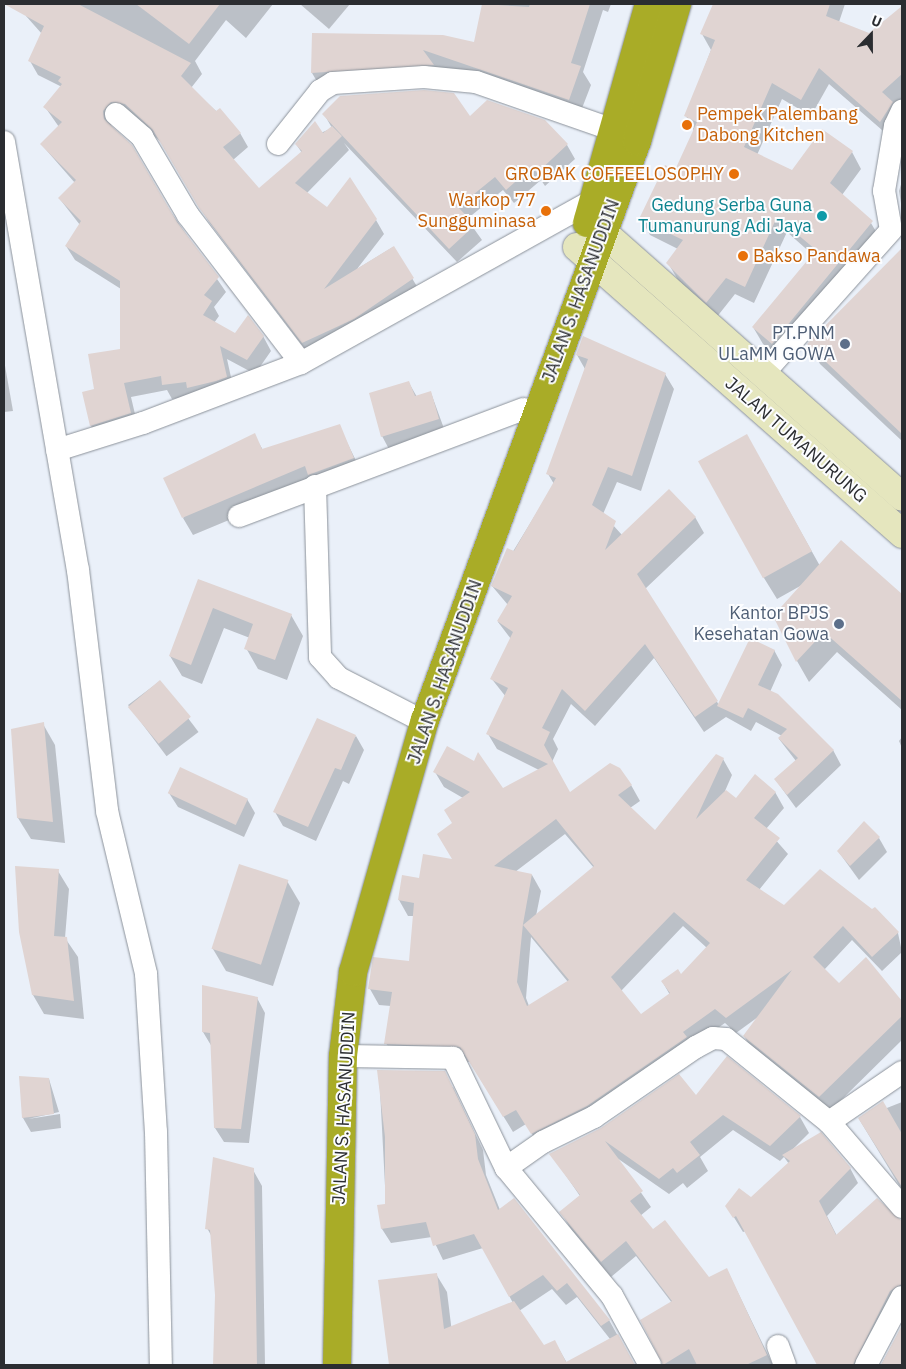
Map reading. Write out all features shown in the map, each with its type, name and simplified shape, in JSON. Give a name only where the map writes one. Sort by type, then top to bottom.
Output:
[{"type":"highway","name":"JALAN S. HASANUDDIN","points":[[338,1365],[343,1056],[353,972],[425,720],[585,254],[614,130],[649,4]]},
{"type":"highway","name":"JALAN S. HASANUDDIN","points":[[595,217],[637,141],[677,4]]},
{"type":"highway","name":"JALAN S. HASANUDDIN","points":[[319,1365],[325,1056],[341,969],[413,716],[524,409],[585,254]]},
{"type":"street","points":[[278,144],[320,91],[333,83],[424,77],[476,82],[614,130]]},
{"type":"street","points":[[762,375],[897,238],[884,191],[895,126],[902,111]]},
{"type":"street","points":[[116,114],[142,137],[188,215],[301,363]]},
{"type":"street","points":[[4,142],[78,570],[107,811],[146,974],[156,1132],[161,1365]]},
{"type":"street","points":[[57,450],[143,423],[301,363],[595,217]]},
{"type":"street","name":"JALAN TUMANURUNG","points":[[595,217],[762,375],[902,497]]},
{"type":"street","name":"JALAN TUMANURUNG","points":[[585,254],[902,534]]},
{"type":"street","points":[[239,516],[524,409]]},
{"type":"street","points":[[315,486],[320,657],[339,678],[413,716]]},
{"type":"street","points":[[506,1168],[713,1038],[726,1039],[754,1058],[829,1122],[902,1206]]},
{"type":"street","points":[[343,1056],[453,1058],[506,1168],[612,1296],[650,1365]]},
{"type":"street","points":[[829,1122],[902,1072]]},
{"type":"street","points":[[866,1365],[902,1297]]},
{"type":"building","points":[[4,4],[78,4],[191,63],[181,76],[216,111],[220,108],[241,133],[223,147],[259,188],[302,151],[295,144],[315,121],[323,133],[332,126],[342,136],[295,183],[327,207],[350,177],[377,219],[324,289],[394,246],[414,278],[354,319],[302,343],[199,208],[153,130],[125,104],[111,102],[103,111],[104,119],[132,145],[177,222],[219,277],[204,295],[212,301],[203,315],[235,333],[248,315],[264,336],[247,360],[220,346],[227,377],[216,381],[187,388],[186,382],[162,385],[161,376],[124,383],[131,413],[90,426],[82,392],[94,389],[88,354],[120,349],[120,281],[65,246],[81,221],[58,198],[76,180],[40,144],[62,122],[43,107],[62,84],[58,81],[61,77],[28,61],[44,26]]},
{"type":"building","points":[[136,4],[220,4],[189,44]]},
{"type":"building","points":[[482,4],[529,7],[530,4],[590,4],[571,63],[581,66],[569,100],[423,50],[434,65],[311,73],[312,33],[443,35],[474,42]]},
{"type":"building","points":[[713,4],[830,4],[826,16],[869,33],[902,6],[902,74],[882,92],[893,102],[880,122],[819,68],[801,100],[772,83],[744,147],[792,170],[822,129],[853,151],[830,183],[873,221],[772,344],[752,327],[816,250],[777,217],[745,287],[726,278],[706,303],[666,263],[683,240],[639,219],[665,165],[675,170],[697,122],[684,116],[715,40],[700,34]]},
{"type":"building","points":[[424,90],[454,93],[470,116],[487,100],[545,120],[568,144],[537,173],[532,167],[506,190],[495,177],[458,207],[475,225],[449,249],[322,114],[340,96]]},
{"type":"building","points":[[902,248],[902,434],[807,344]]},
{"type":"building","points":[[583,336],[666,373],[632,476],[608,467],[592,505],[616,521],[605,550],[669,489],[696,517],[637,574],[718,701],[695,717],[645,644],[585,711],[562,689],[542,728],[550,732],[544,745],[570,792],[610,763],[620,768],[632,785],[618,795],[655,830],[716,754],[724,758],[696,819],[726,790],[736,798],[755,774],[776,792],[754,818],[780,838],[746,880],[784,905],[820,869],[872,909],[875,907],[899,932],[872,957],[843,926],[813,957],[839,983],[866,957],[902,1001],[902,1016],[819,1097],[743,1036],[792,970],[726,1018],[715,1009],[683,1032],[687,1037],[587,1106],[531,1134],[516,1110],[503,1117],[460,1047],[384,1044],[392,992],[368,989],[373,957],[409,961],[414,903],[398,900],[402,875],[419,878],[423,854],[452,859],[437,834],[452,823],[444,810],[470,792],[433,772],[447,746],[474,761],[478,752],[503,788],[548,764],[486,734],[508,688],[490,679],[513,632],[497,621],[512,596],[491,586],[507,548],[514,551],[556,478],[546,474],[588,359],[576,355]],"holes":[[[556,819],[594,866],[523,925],[569,980],[527,1006],[517,982],[523,924],[532,874],[494,866]],[[674,912],[710,943],[681,974],[678,969],[661,981],[670,993],[641,1014],[611,977]]]},
{"type":"building","points":[[409,381],[415,396],[431,391],[439,419],[381,437],[369,393]]},
{"type":"building","points":[[340,424],[354,458],[308,475],[305,466],[182,518],[163,478],[255,433],[262,449]]},
{"type":"building","points":[[747,434],[812,551],[763,578],[698,461]]},
{"type":"building","name":"Kantor BPJS Kesehatan Gowa","points":[[841,540],[902,594],[902,701],[824,632],[796,662],[773,616]]},
{"type":"building","points":[[198,579],[292,614],[275,660],[244,649],[253,624],[213,608],[191,665],[169,656]]},
{"type":"building","points":[[750,638],[775,650],[758,685],[778,694],[834,750],[787,795],[774,779],[798,758],[778,738],[787,729],[748,708],[743,718],[717,706]]},
{"type":"building","points":[[160,680],[191,717],[159,744],[128,707]]},
{"type":"building","points":[[317,718],[356,735],[341,770],[335,768],[308,827],[273,812]]},
{"type":"building","points":[[44,722],[53,822],[17,818],[11,729]]},
{"type":"building","points":[[180,767],[248,799],[236,825],[168,793]]},
{"type":"building","points":[[864,821],[880,837],[850,866],[837,851]]},
{"type":"building","points":[[239,864],[288,880],[261,965],[211,949]]},
{"type":"building","points":[[15,866],[59,869],[54,936],[67,937],[74,1001],[32,995],[19,932]]},
{"type":"building","points":[[202,985],[258,997],[241,1129],[214,1128],[210,1033],[202,1032]]},
{"type":"building","points":[[727,1056],[801,1116],[770,1146],[723,1115],[690,1142],[700,1155],[677,1173],[673,1168],[659,1179],[605,1141],[643,1191],[630,1201],[653,1229],[665,1220],[709,1277],[727,1268],[767,1355],[746,1365],[697,1365],[689,1349],[663,1365],[640,1320],[672,1301],[626,1241],[601,1262],[559,1212],[580,1195],[549,1154],[601,1128],[679,1074],[696,1095]]},
{"type":"building","points":[[377,1070],[445,1071],[475,1134],[478,1159],[498,1210],[514,1198],[610,1320],[601,1326],[567,1283],[557,1291],[543,1275],[509,1297],[474,1234],[433,1246],[426,1222],[381,1229],[377,1205],[385,1204],[385,1137]]},
{"type":"building","points":[[19,1076],[49,1078],[54,1114],[22,1118]]},
{"type":"building","points":[[883,1101],[902,1134],[902,1187],[858,1118]]},
{"type":"building","points":[[821,1132],[851,1168],[819,1201],[836,1235],[877,1198],[902,1221],[902,1284],[890,1291],[853,1365],[817,1365],[736,1216],[733,1218],[725,1206],[739,1188],[751,1197],[790,1161],[782,1155]]},
{"type":"building","points":[[213,1157],[254,1168],[257,1365],[213,1365],[215,1295],[210,1230],[205,1229]]},
{"type":"building","points":[[437,1273],[444,1329],[514,1301],[544,1345],[555,1340],[566,1362],[618,1334],[635,1365],[389,1365],[378,1280]]},
{"type":"building","points":[[902,1325],[902,1365],[881,1365]]},
{"type":"place","name":"Pempek Palembang Dabong Kitchen","points":[[687,125]]},
{"type":"place","name":"GROBAK COFFEELOSOPHY","points":[[734,174]]},
{"type":"place","name":"Warkop 77 Sungguminasa","points":[[546,211]]},
{"type":"place","name":"Gedung Serba Guna Tumanurung Adi Jaya","points":[[822,216]]},
{"type":"place","name":"Bakso Pandawa","points":[[743,256]]},
{"type":"place","name":"PT.PNM ULaMM GOWA","points":[[845,344]]},
{"type":"place","name":"Kantor BPJS Kesehatan Gowa","points":[[839,624]]}]
